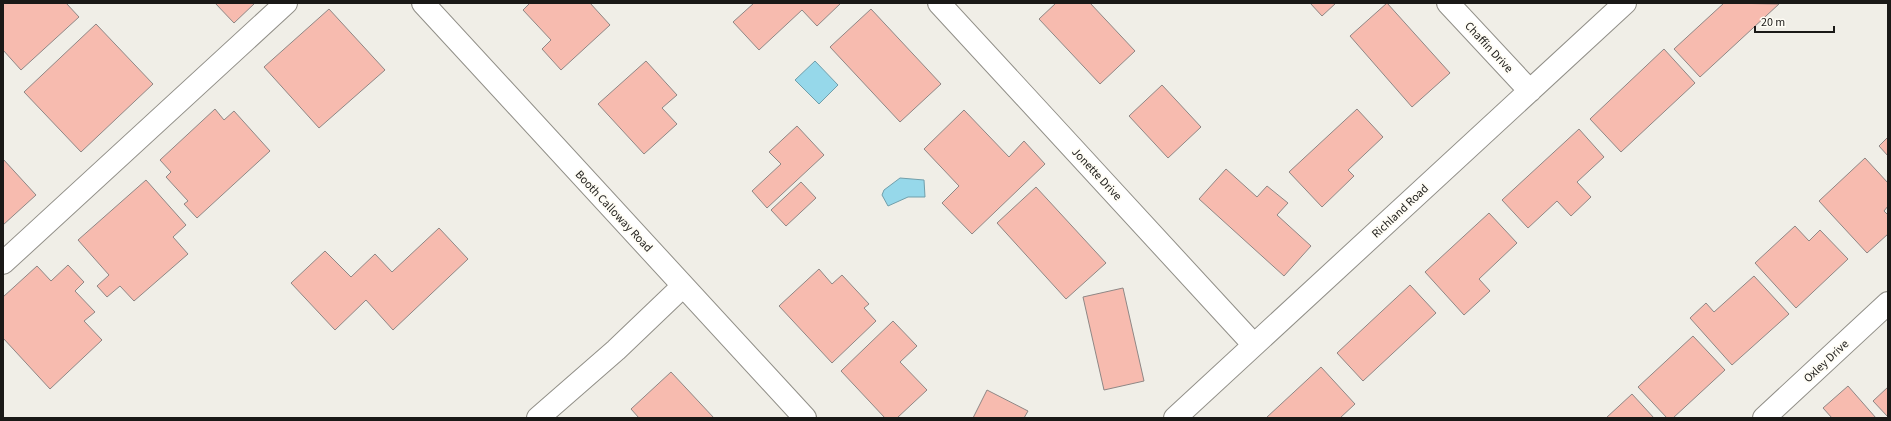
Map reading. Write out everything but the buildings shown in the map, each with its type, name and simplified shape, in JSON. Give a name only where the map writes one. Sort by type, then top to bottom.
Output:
[{"type":"street","points":[[3,263],[286,3]]},
{"type":"street","name":"Booth Calloway Road","points":[[423,3],[805,418]]},
{"type":"street","name":"Jonette Drive","points":[[939,3],[1254,345]]},
{"type":"street","name":"Chaffin Drive","points":[[1448,3],[1530,91]]},
{"type":"street","name":"Richland Road","points":[[1175,418],[1625,3]]},
{"type":"street","points":[[538,418],[616,350],[683,286]]},
{"type":"street","name":"Oxley Drive","points":[[1764,418],[1888,303]]},
{"type":"water","points":[[815,61],[838,85],[819,104],[795,80]]},
{"type":"water","points":[[900,178],[924,180],[925,197],[908,197],[888,206],[882,195],[884,190]]}]
